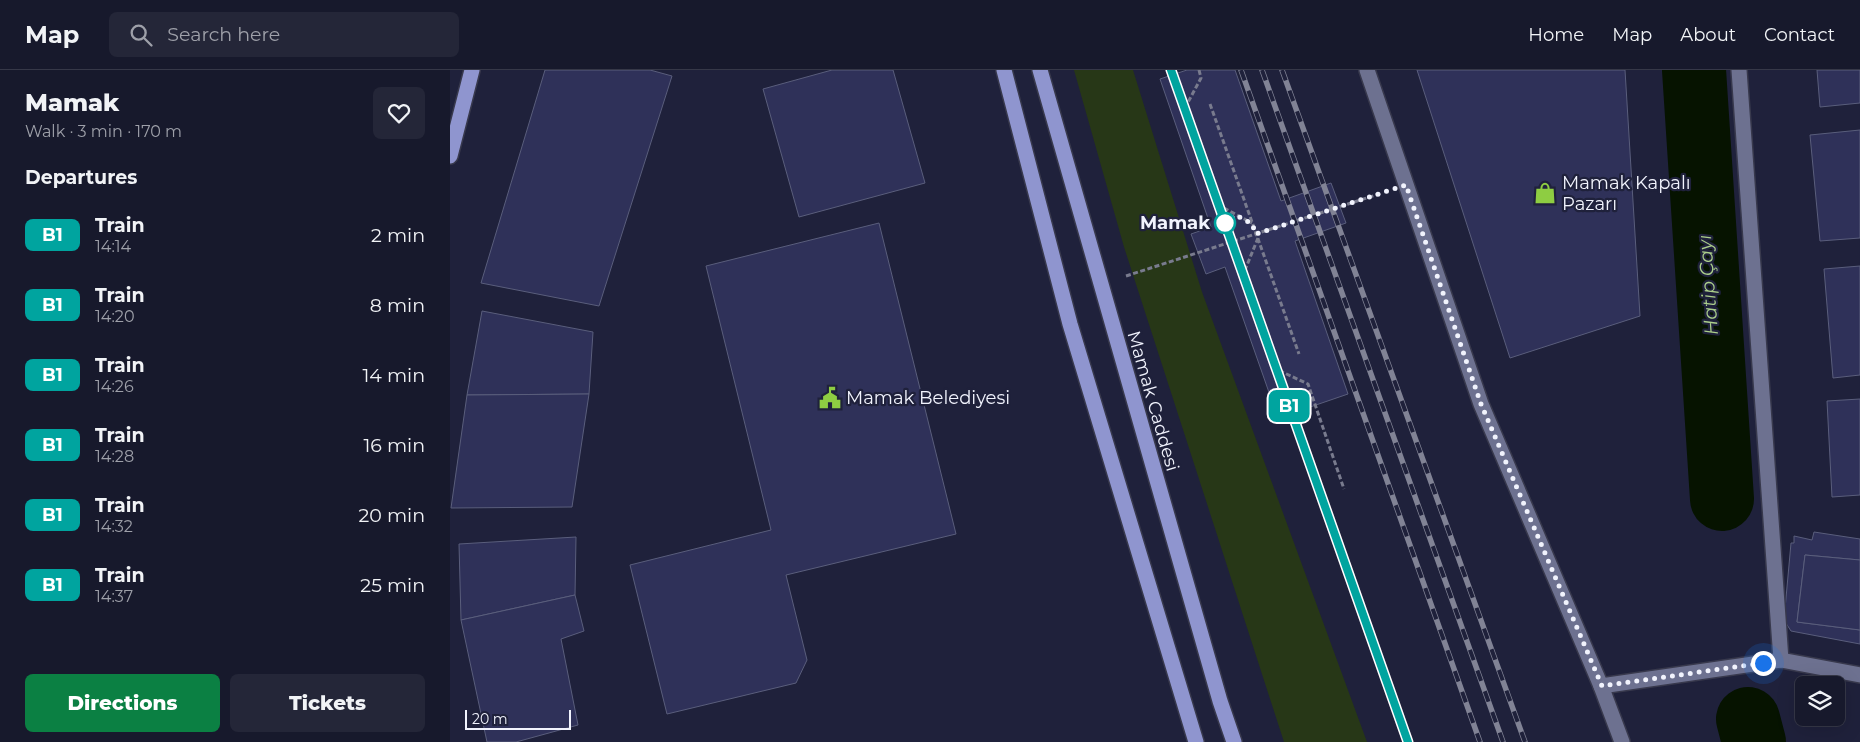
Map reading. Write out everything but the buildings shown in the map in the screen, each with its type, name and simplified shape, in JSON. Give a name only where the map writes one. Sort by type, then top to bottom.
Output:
[{"type":"main road","points":[[450,156],[472,70]]},
{"type":"main road","points":[[1004,70],[1070,324],[1196,742]]},
{"type":"main road","name":"Mamak Caddesi","points":[[1040,70],[1099,284],[1220,701],[1234,742]]},
{"type":"street","points":[[1367,70],[1481,404],[1602,686],[1622,742]]},
{"type":"street","points":[[1740,70],[1781,660]]},
{"type":"street","points":[[1602,686],[1781,660],[1860,675]]},
{"type":"path","points":[[1199,70],[1201,78],[1186,106],[1220,206],[1252,224]]},
{"type":"path","points":[[1210,104],[1299,354]]},
{"type":"path","points":[[1099,284],[1257,236],[1406,185]]},
{"type":"path","points":[[1257,236],[1243,274],[1278,370],[1308,384],[1344,489]]},
{"type":"green space","points":[[1074,70],[1133,70],[1202,292],[1367,742],[1284,742],[1124,247]]},
{"type":"waterway","name":"Hatip Çayı","points":[[1694,70],[1722,499]]},
{"type":"waterway","name":"Hatip Çayı","points":[[1748,719],[1754,742]]},
{"type":"railway","points":[[1171,70],[1408,742]]},
{"type":"railway","points":[[1241,70],[1480,742]]},
{"type":"railway","points":[[1262,70],[1503,742]]},
{"type":"railway","points":[[1282,70],[1525,742]]},
{"type":"train","name":"B1","points":[[1171,70],[1408,742]]},
{"type":"place","name":"Mamak Kapalı Pazarı","points":[[1545,193]]},
{"type":"place","name":"Mamak","points":[[1225,223]]},
{"type":"place","name":"Mamak Belediyesi","points":[[830,398]]},
{"type":"route","points":[[1225,223],[1236,215],[1252,224],[1256,234],[1406,185],[1481,404],[1602,686],[1763,663]]}]
